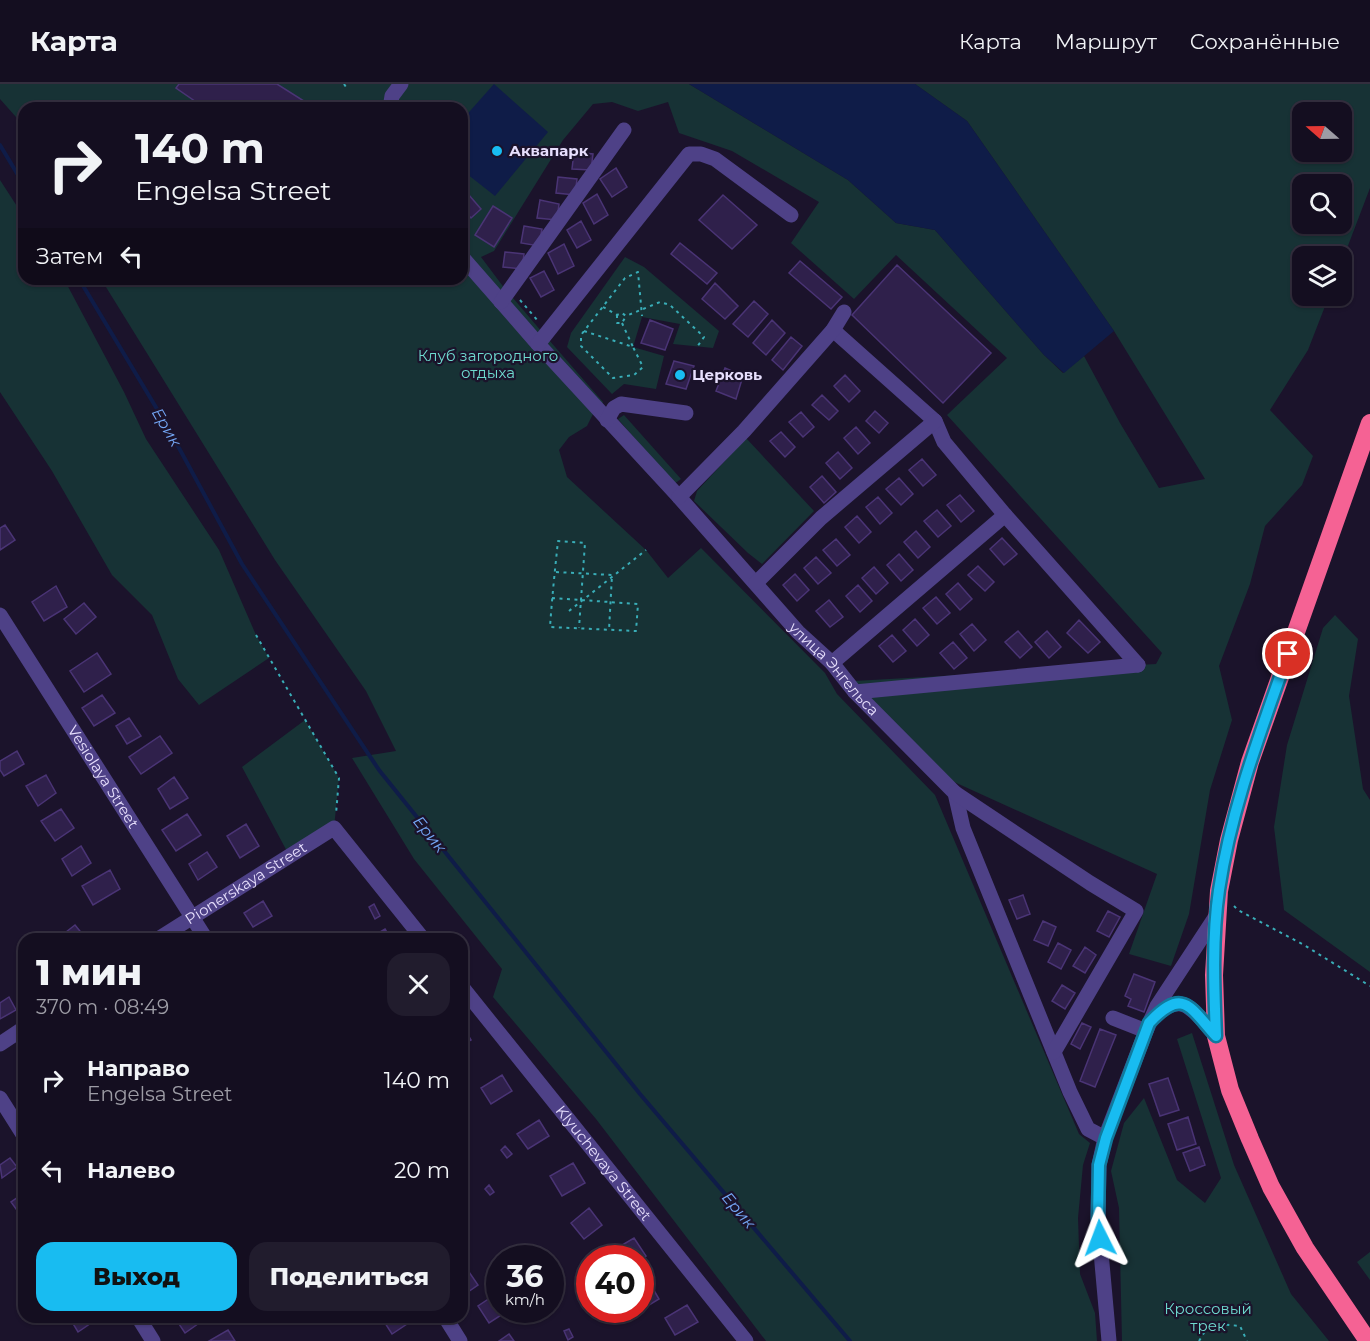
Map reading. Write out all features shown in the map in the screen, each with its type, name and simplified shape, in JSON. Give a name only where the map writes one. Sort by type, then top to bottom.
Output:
[{"type":"highway","points":[[1368,1341],[1305,1248],[1271,1187],[1230,1090],[1216,1036],[1214,975],[1219,891],[1229,840],[1250,762],[1370,423]]},
{"type":"street","points":[[391,102],[392,96],[401,84]]},
{"type":"street","points":[[501,302],[624,130]]},
{"type":"street","points":[[538,344],[689,154],[701,154],[715,159],[791,215]]},
{"type":"street","name":"улица Энгельса","points":[[468,264],[798,632],[832,663],[855,692],[955,793],[1090,883],[1137,910],[1054,1052]]},
{"type":"street","points":[[679,497],[744,431],[833,330],[844,312]]},
{"type":"street","points":[[833,330],[935,421],[945,442],[1005,515],[1138,665],[855,692]]},
{"type":"street","points":[[607,420],[614,408],[621,404],[686,413]]},
{"type":"street","points":[[756,583],[821,518],[935,421]]},
{"type":"street","points":[[832,663],[1005,515]]},
{"type":"street","name":"Vesiolaya Street","points":[[0,615],[202,933]]},
{"type":"street","points":[[955,793],[963,828],[1054,1052],[1088,1129],[1106,1138]]},
{"type":"street","points":[[334,828],[418,933]]},
{"type":"street","name":"Pionerskaya Street","points":[[167,933],[334,828]]},
{"type":"street","points":[[1109,1341],[1098,1219],[1099,1165],[1106,1138],[1147,1027],[1157,1006],[1216,916]]},
{"type":"street","name":"Klyuchevaya Street","points":[[468,994],[746,1341]]},
{"type":"street","points":[[1147,1027],[1161,1010],[1173,1003],[1183,1003],[1216,1036]]},
{"type":"street","points":[[1113,1018],[1147,1027]]},
{"type":"street","points":[[0,1044],[18,1032]]},
{"type":"street","points":[[0,1098],[18,1126]]},
{"type":"street","points":[[142,1323],[153,1341]]},
{"type":"street","points":[[449,1323],[460,1341]]},
{"type":"path","points":[[344,84],[348,90]]},
{"type":"path","points":[[617,315],[618,322],[622,323],[643,368],[634,375],[614,378],[581,346],[581,335],[625,278],[638,272],[642,316]]},
{"type":"path","points":[[622,323],[626,316],[660,302],[669,305],[704,337],[697,346]]},
{"type":"path","points":[[603,307],[617,315],[622,313],[626,316]]},
{"type":"path","points":[[584,331],[633,347]]},
{"type":"path","points":[[552,598],[581,600],[638,604],[636,631],[550,627],[552,598],[558,541],[585,543],[581,600],[579,628]]},
{"type":"path","points":[[569,611],[646,550]]},
{"type":"path","points":[[555,572],[612,575]]},
{"type":"path","points":[[609,630],[612,575]]},
{"type":"path","points":[[256,635],[339,778],[334,828]]},
{"type":"path","points":[[1219,891],[1238,910],[1304,945],[1370,986]]},
{"type":"path","points":[[1199,1341],[1210,1323],[1240,1326],[1247,1341]]},
{"type":"green space","name":"Клуб загородного отдыха","points":[[0,84],[689,84],[848,180],[896,223],[935,230],[1044,355],[1063,373],[1084,356],[1159,488],[1205,479],[1114,331],[967,121],[915,84],[1370,84],[1370,188],[1348,246],[1292,246],[1292,306],[1325,306],[1308,350],[1270,410],[1313,456],[1302,485],[1265,526],[1250,584],[1219,666],[1232,720],[1210,790],[1189,914],[1171,966],[1129,954],[1157,874],[952,781],[854,681],[1156,664],[1162,653],[947,415],[1007,358],[896,255],[854,299],[791,243],[819,202],[732,151],[679,133],[668,102],[638,111],[612,102],[593,104],[563,140],[494,251],[481,257],[505,289],[501,292],[596,408],[587,426],[569,437],[559,450],[567,477],[646,550],[668,578],[701,548],[825,673],[837,694],[935,795],[1079,1134],[1090,1143],[1083,1165],[1078,1218],[1080,1274],[1095,1313],[1097,1341],[766,1341],[596,1119],[493,997],[502,969],[414,859],[352,758],[396,751],[366,691],[275,560],[105,285],[468,285],[468,102],[18,102],[18,119],[0,99]]},
{"type":"green space","points":[[0,180],[18,208],[18,285],[67,285],[124,392],[146,439],[219,550],[256,635],[269,658],[199,705],[178,679],[152,615],[112,575],[52,471],[0,392]]},
{"type":"green space","points":[[625,257],[644,267],[719,331],[713,348],[673,344],[680,324],[642,317],[633,347],[664,356],[656,389],[624,384],[612,394],[567,347],[571,333]]},
{"type":"green space","points":[[513,298],[542,332],[538,338],[508,302]]},
{"type":"green space","points":[[549,340],[603,402],[601,407],[546,348]]},
{"type":"green space","points":[[624,415],[681,479],[674,484],[618,419]]},
{"type":"green space","points":[[746,438],[814,511],[762,564],[694,501],[697,491]]},
{"type":"green space","points":[[1335,615],[1358,639],[1349,696],[1363,789],[1370,800],[1370,972],[1284,910],[1274,827],[1287,745],[1323,628]]},
{"type":"green space","points":[[305,720],[339,778],[334,828],[290,857],[242,767]]},
{"type":"green space","name":"Кроссовый трек","points":[[1192,1033],[1234,1165],[1291,1294],[1329,1341],[1122,1341],[1119,1208],[1111,1171],[1124,1123],[1144,1098],[1177,1180],[1205,1203],[1221,1178],[1177,1039]]},
{"type":"green space","points":[[1370,1252],[1370,1280],[1357,1262]]},
{"type":"water","name":"Аквапарк","points":[[494,84],[548,132],[495,196],[468,175],[468,113]]},
{"type":"water","points":[[689,84],[915,84],[967,121],[1114,331],[1064,373],[1044,355],[935,230],[896,223],[848,180]]},
{"type":"building","points":[[179,84],[277,84],[306,102],[196,102],[176,88]]},
{"type":"building","points":[[574,152],[593,154],[591,170],[572,169]]},
{"type":"building","points":[[616,168],[627,187],[612,197],[600,179]]},
{"type":"building","points":[[558,177],[577,179],[575,195],[556,193]]},
{"type":"building","points":[[468,194],[481,209],[471,218],[468,215]]},
{"type":"building","points":[[597,194],[608,215],[594,224],[583,203]]},
{"type":"building","points":[[723,195],[757,225],[732,249],[699,220]]},
{"type":"building","points":[[540,200],[559,204],[557,220],[537,218]]},
{"type":"building","points":[[493,206],[512,218],[494,247],[475,235]]},
{"type":"building","points":[[581,221],[591,240],[577,248],[567,230]]},
{"type":"building","points":[[524,226],[542,229],[539,246],[521,243]]},
{"type":"building","points":[[680,243],[717,273],[707,284],[671,254]]},
{"type":"building","points":[[564,244],[574,266],[558,274],[548,253]]},
{"type":"building","points":[[505,252],[524,254],[522,269],[503,267]]},
{"type":"building","points":[[800,261],[842,297],[831,309],[789,273]]},
{"type":"building","points":[[897,265],[991,353],[943,403],[852,315]]},
{"type":"building","points":[[544,271],[554,290],[541,297],[530,278]]},
{"type":"building","points":[[715,283],[738,306],[725,319],[702,299]]},
{"type":"building","points":[[754,301],[768,314],[748,337],[733,324]]},
{"type":"building","points":[[650,320],[673,329],[665,350],[641,343]]},
{"type":"building","points":[[772,320],[785,333],[766,355],[753,343]]},
{"type":"building","points":[[791,337],[802,346],[783,370],[772,360]]},
{"type":"building","name":"Церковь","points":[[674,361],[694,366],[686,389],[666,384]]},
{"type":"building","points":[[725,368],[743,376],[736,399],[716,391]]},
{"type":"building","points":[[845,375],[860,391],[849,402],[834,386]]},
{"type":"building","points":[[822,395],[838,411],[829,420],[812,405]]},
{"type":"building","points":[[875,411],[888,423],[879,433],[866,421]]},
{"type":"building","points":[[801,412],[814,427],[803,437],[789,422]]},
{"type":"building","points":[[856,427],[870,443],[858,454],[844,438]]},
{"type":"building","points":[[781,432],[795,447],[785,457],[770,441]]},
{"type":"building","points":[[838,452],[852,468],[840,479],[826,463]]},
{"type":"building","points":[[922,459],[936,475],[923,486],[909,470]]},
{"type":"building","points":[[822,476],[836,492],[824,503],[810,487]]},
{"type":"building","points":[[899,478],[913,494],[901,505],[886,489]]},
{"type":"building","points":[[960,495],[974,511],[961,522],[947,505]]},
{"type":"building","points":[[878,497],[892,513],[880,524],[866,507]]},
{"type":"building","points":[[937,510],[951,526],[938,537],[924,521]]},
{"type":"building","points":[[857,516],[871,532],[859,543],[845,527]]},
{"type":"building","points":[[5,525],[15,540],[0,550],[0,528]]},
{"type":"building","points":[[916,531],[930,547],[918,558],[904,542]]},
{"type":"building","points":[[1002,538],[1017,554],[1004,565],[990,549]]},
{"type":"building","points":[[836,539],[850,555],[837,566],[823,550]]},
{"type":"building","points":[[899,554],[913,570],[901,581],[887,565]]},
{"type":"building","points":[[816,557],[831,573],[818,584],[804,568]]},
{"type":"building","points":[[978,566],[994,582],[985,591],[968,575]]},
{"type":"building","points":[[874,567],[888,583],[876,594],[862,578]]},
{"type":"building","points":[[795,574],[809,590],[797,601],[783,585]]},
{"type":"building","points":[[958,583],[972,599],[960,610],[946,594]]},
{"type":"building","points":[[858,585],[872,601],[860,612],[846,596]]},
{"type":"building","points":[[56,586],[67,607],[44,621],[32,602]]},
{"type":"building","points":[[936,597],[950,613],[937,624],[923,608]]},
{"type":"building","points":[[829,600],[843,617],[830,627],[816,611]]},
{"type":"building","points":[[84,603],[96,617],[76,634],[64,619]]},
{"type":"building","points":[[915,619],[929,635],[917,646],[903,630]]},
{"type":"building","points":[[1079,620],[1100,642],[1088,653],[1067,633]]},
{"type":"building","points":[[972,624],[986,640],[974,651],[960,634]]},
{"type":"building","points":[[1018,631],[1032,647],[1020,658],[1005,642]]},
{"type":"building","points":[[1047,631],[1061,647],[1049,658],[1035,642]]},
{"type":"building","points":[[892,635],[906,651],[893,662],[879,646]]},
{"type":"building","points":[[953,642],[967,658],[954,669],[940,653]]},
{"type":"building","points":[[97,653],[111,674],[84,692],[70,671]]},
{"type":"building","points":[[102,695],[115,713],[94,726],[82,708]]},
{"type":"building","points":[[129,718],[141,736],[127,744],[116,726]]},
{"type":"building","points":[[160,736],[172,753],[141,774],[129,757]]},
{"type":"building","points":[[17,751],[24,764],[4,776],[0,770],[0,761]]},
{"type":"building","points":[[46,775],[56,793],[38,806],[26,786]]},
{"type":"building","points":[[174,777],[188,798],[170,809],[158,789]]},
{"type":"building","points":[[61,809],[74,828],[55,841],[41,821]]},
{"type":"building","points":[[187,814],[201,835],[176,851],[162,830]]},
{"type":"building","points":[[246,824],[259,846],[240,858],[227,836]]},
{"type":"building","points":[[81,846],[91,863],[72,876],[62,859]]},
{"type":"building","points":[[207,852],[217,867],[198,880],[189,864]]},
{"type":"building","points":[[110,870],[120,889],[93,905],[82,886]]},
{"type":"building","points":[[1023,895],[1030,914],[1017,919],[1009,900]]},
{"type":"building","points":[[263,901],[272,916],[253,927],[244,913]]},
{"type":"building","points":[[374,904],[380,916],[375,919],[369,907]]},
{"type":"building","points":[[1108,911],[1120,917],[1109,937],[1097,931]]},
{"type":"building","points":[[1043,921],[1056,927],[1048,946],[1034,940]]},
{"type":"building","points":[[75,925],[82,933],[67,933]]},
{"type":"building","points":[[1058,943],[1071,950],[1061,969],[1048,962]]},
{"type":"building","points":[[1085,947],[1096,955],[1085,973],[1073,966]]},
{"type":"building","points":[[1134,974],[1155,982],[1144,1012],[1128,1006],[1131,999],[1125,996]]},
{"type":"building","points":[[1062,985],[1075,993],[1065,1009],[1052,1001]]},
{"type":"building","points":[[9,997],[16,1010],[0,1019],[0,1003]]},
{"type":"building","points":[[1082,1023],[1091,1027],[1080,1049],[1071,1044]]},
{"type":"building","points":[[1100,1029],[1116,1035],[1095,1087],[1080,1081]]},
{"type":"building","points":[[502,1075],[512,1091],[491,1104],[481,1088]]},
{"type":"building","points":[[1168,1078],[1179,1110],[1160,1116],[1149,1084]]},
{"type":"building","points":[[1188,1117],[1196,1144],[1177,1150],[1168,1124]]},
{"type":"building","points":[[539,1120],[549,1136],[528,1149],[517,1134]]},
{"type":"building","points":[[505,1146],[512,1154],[507,1158],[501,1150]]},
{"type":"building","points":[[1199,1147],[1205,1165],[1190,1171],[1183,1153]]},
{"type":"building","points":[[10,1158],[17,1167],[2,1178],[0,1165]]},
{"type":"building","points":[[573,1163],[585,1183],[562,1196],[550,1176]]},
{"type":"building","points":[[489,1185],[494,1192],[490,1195],[485,1189]]},
{"type":"building","points":[[18,1197],[18,1212],[11,1202]]},
{"type":"building","points":[[589,1208],[602,1225],[584,1239],[571,1223]]},
{"type":"building","points":[[634,1238],[639,1245],[622,1245]]},
{"type":"building","points":[[468,1270],[478,1285],[468,1292]]},
{"type":"building","points":[[654,1290],[659,1299],[654,1302]]},
{"type":"building","points":[[486,1301],[486,1318],[478,1306]]},
{"type":"building","points":[[687,1305],[698,1322],[675,1335],[665,1318]]},
{"type":"building","points":[[73,1323],[91,1323],[78,1332]]},
{"type":"building","points":[[178,1323],[199,1323],[185,1333]]},
{"type":"building","points":[[385,1323],[408,1323],[392,1334]]},
{"type":"building","points":[[569,1329],[573,1337],[568,1340],[564,1331]]},
{"type":"building","points":[[228,1330],[235,1341],[209,1341]]},
{"type":"building","points":[[509,1334],[514,1341],[499,1341]]},
{"type":"waterway","name":"Ерик","points":[[0,145],[18,175]]},
{"type":"waterway","name":"Ерик","points":[[83,285],[166,424],[242,564],[379,770],[640,1094],[850,1341]]},
{"type":"place","name":"Аквапарк","points":[[497,151]]},
{"type":"place","name":"Церковь","points":[[680,375]]},
{"type":"route","points":[[1100,1238],[1099,1165],[1106,1138],[1149,1023],[1161,1010],[1173,1003],[1183,1003],[1216,1036],[1214,975],[1216,916],[1222,874],[1250,762],[1288,654]]}]
